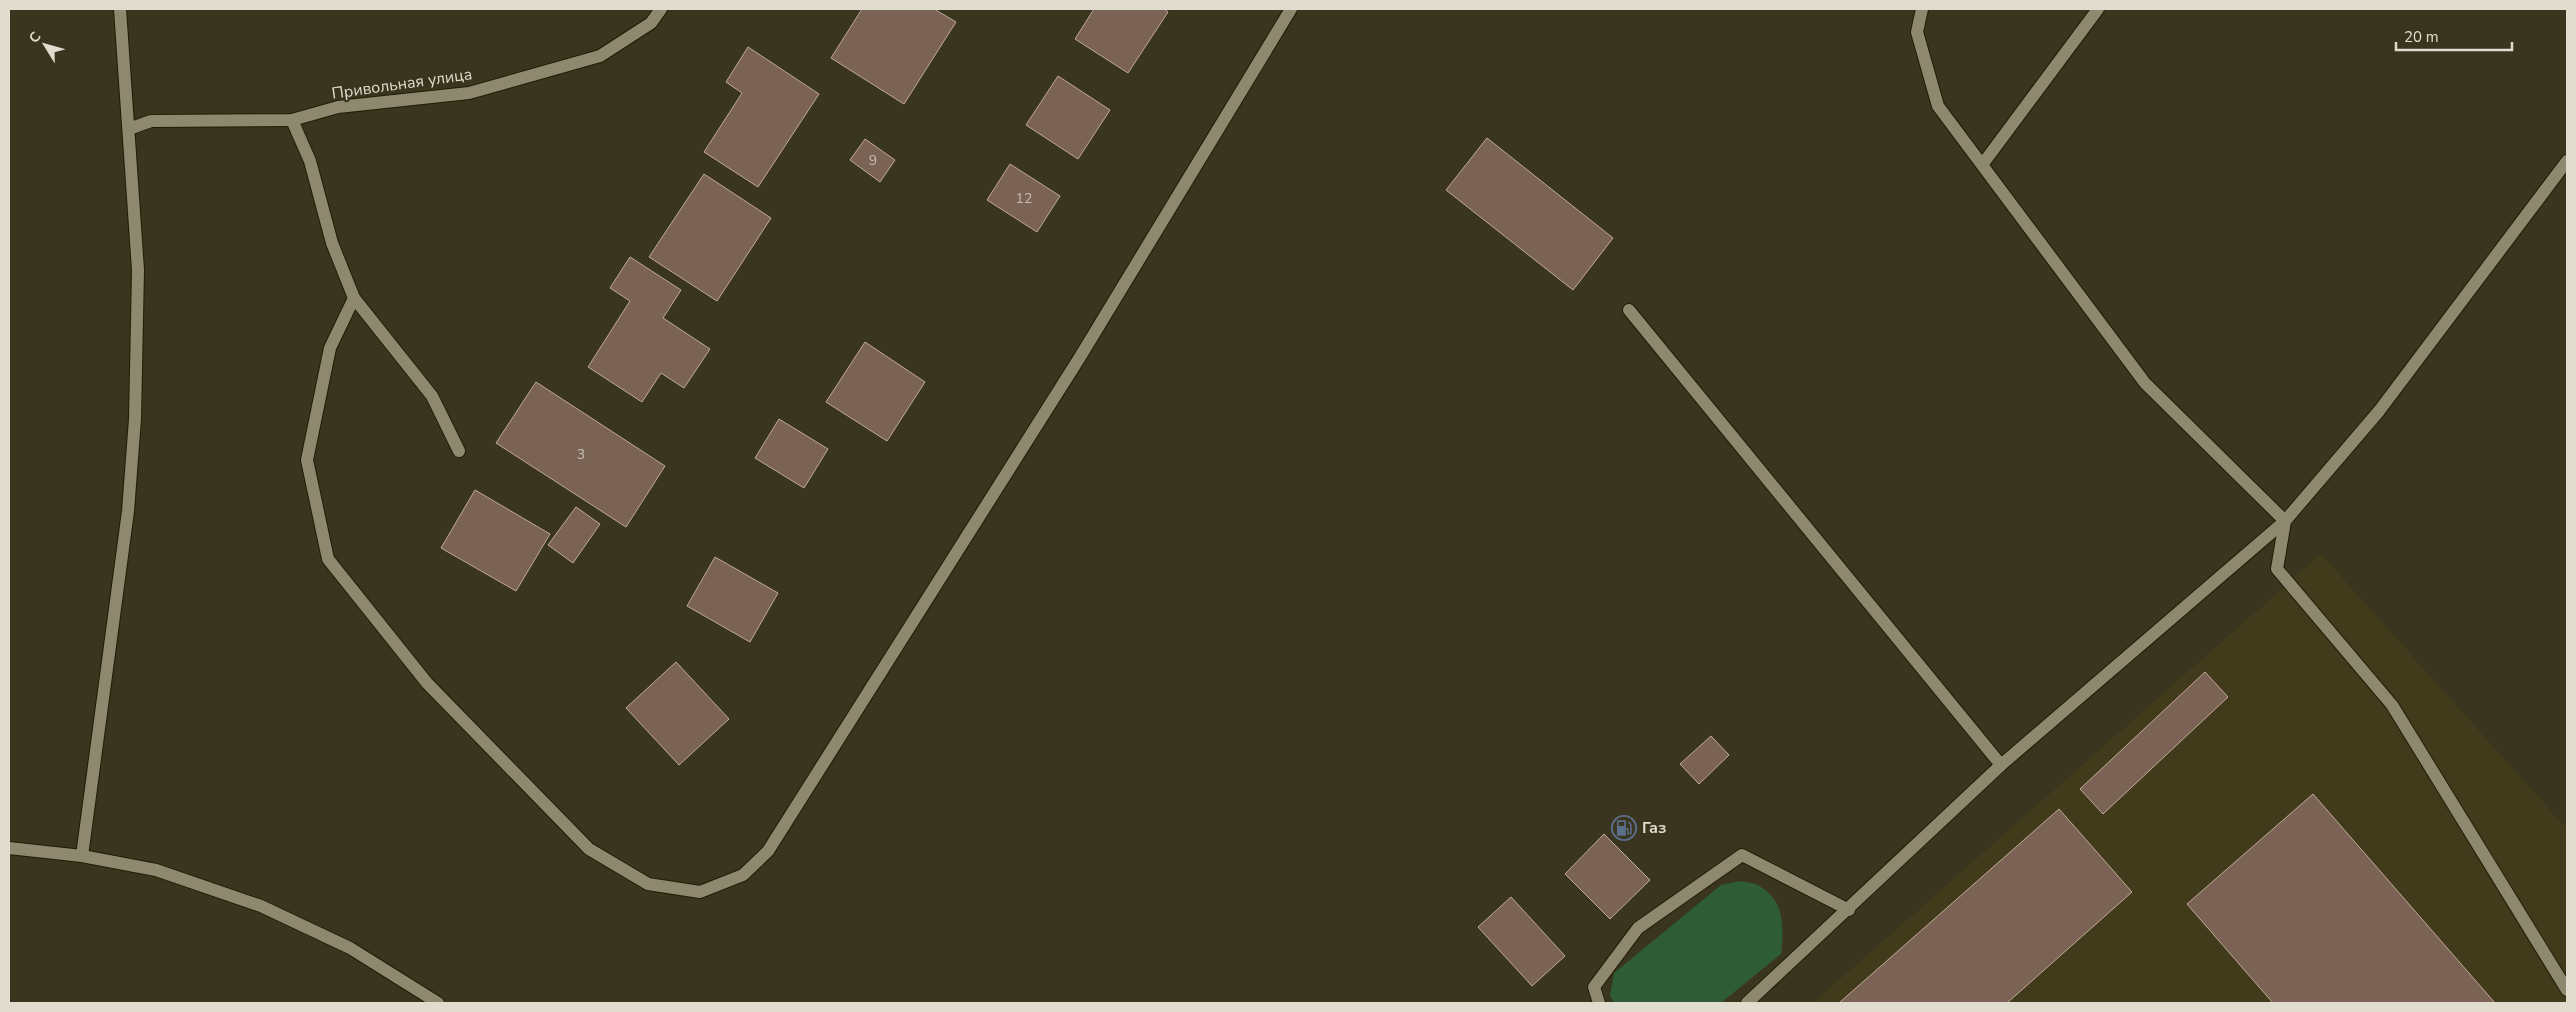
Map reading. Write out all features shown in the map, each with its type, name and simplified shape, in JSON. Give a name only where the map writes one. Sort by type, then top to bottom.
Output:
[{"type":"street","points":[[82,856],[128,511],[132,456],[138,270],[130,129],[120,9]]},
{"type":"street","name":"Привольная улица","points":[[130,129],[151,121],[292,120],[338,107],[469,93],[600,56],[651,23],[660,9]]},
{"type":"street","points":[[354,298],[330,348],[307,460],[328,560],[427,683],[590,849],[648,884],[700,892],[743,875],[768,851],[1080,357],[1291,9]]},
{"type":"street","points":[[1922,9],[1917,32],[1938,106],[2145,383],[2285,521]]},
{"type":"street","points":[[1982,165],[2098,9]]},
{"type":"street","points":[[292,120],[310,161],[332,243],[354,298],[432,396],[459,451]]},
{"type":"street","points":[[1747,1003],[1849,910],[2001,765],[2285,521],[2379,411],[2567,161]]},
{"type":"street","points":[[1629,310],[2001,765]]},
{"type":"street","points":[[2285,521],[2277,569],[2392,705],[2567,990]]},
{"type":"street","points":[[9,848],[82,856],[156,870],[261,906],[350,948],[438,1003]]},
{"type":"street","points":[[1599,1003],[1594,988],[1638,928],[1742,855],[1849,910]]},
{"type":"shaded area","points":[[2321,554],[2567,829],[2567,1003],[1813,1003]]},
{"type":"green space","points":[[1739,881],[1759,886],[1775,900],[1779,908],[1783,935],[1781,954],[1721,1003],[1614,1003],[1610,995],[1614,973],[1721,885]]},
{"type":"building","points":[[862,9],[934,9],[956,22],[904,104],[831,58]]},
{"type":"building","points":[[1094,9],[1164,9],[1168,12],[1128,73],[1075,39]]},
{"type":"building","points":[[748,47],[819,94],[758,187],[704,152],[742,93],[726,82]]},
{"type":"building","points":[[1058,76],[1110,110],[1078,159],[1026,125]]},
{"type":"building","points":[[1487,138],[1613,238],[1573,290],[1446,190]]},
{"type":"building","points":[[865,139],[895,160],[880,182],[850,160]]},
{"type":"building","points":[[1010,164],[1060,196],[1037,232],[987,200]]},
{"type":"building","points":[[704,174],[771,218],[717,301],[649,257]]},
{"type":"building","points":[[630,257],[681,290],[663,318],[710,349],[684,388],[661,373],[642,402],[588,367],[630,301],[610,288]]},
{"type":"building","points":[[865,342],[925,382],[887,441],[826,402]]},
{"type":"building","points":[[536,382],[665,466],[626,527],[496,443]]},
{"type":"building","points":[[779,419],[828,449],[804,488],[755,458]]},
{"type":"building","points":[[475,490],[550,534],[516,591],[441,548]]},
{"type":"building","points":[[576,507],[600,524],[573,563],[548,545]]},
{"type":"building","points":[[715,557],[778,593],[750,642],[687,606]]},
{"type":"building","points":[[676,662],[729,719],[679,765],[626,708]]},
{"type":"building","points":[[2205,672],[2228,697],[2103,814],[2080,789]]},
{"type":"building","points":[[1711,736],[1729,755],[1699,784],[1680,764]]},
{"type":"building","points":[[2313,794],[2495,1003],[2273,1003],[2187,904]]},
{"type":"building","points":[[2059,809],[2132,892],[2007,1003],[1839,1003]]},
{"type":"building","points":[[1604,834],[1650,880],[1610,919],[1565,874]]},
{"type":"building","points":[[1511,897],[1565,956],[1532,986],[1478,927]]},
{"type":"place","name":"Газ","points":[[1624,828]]}]
